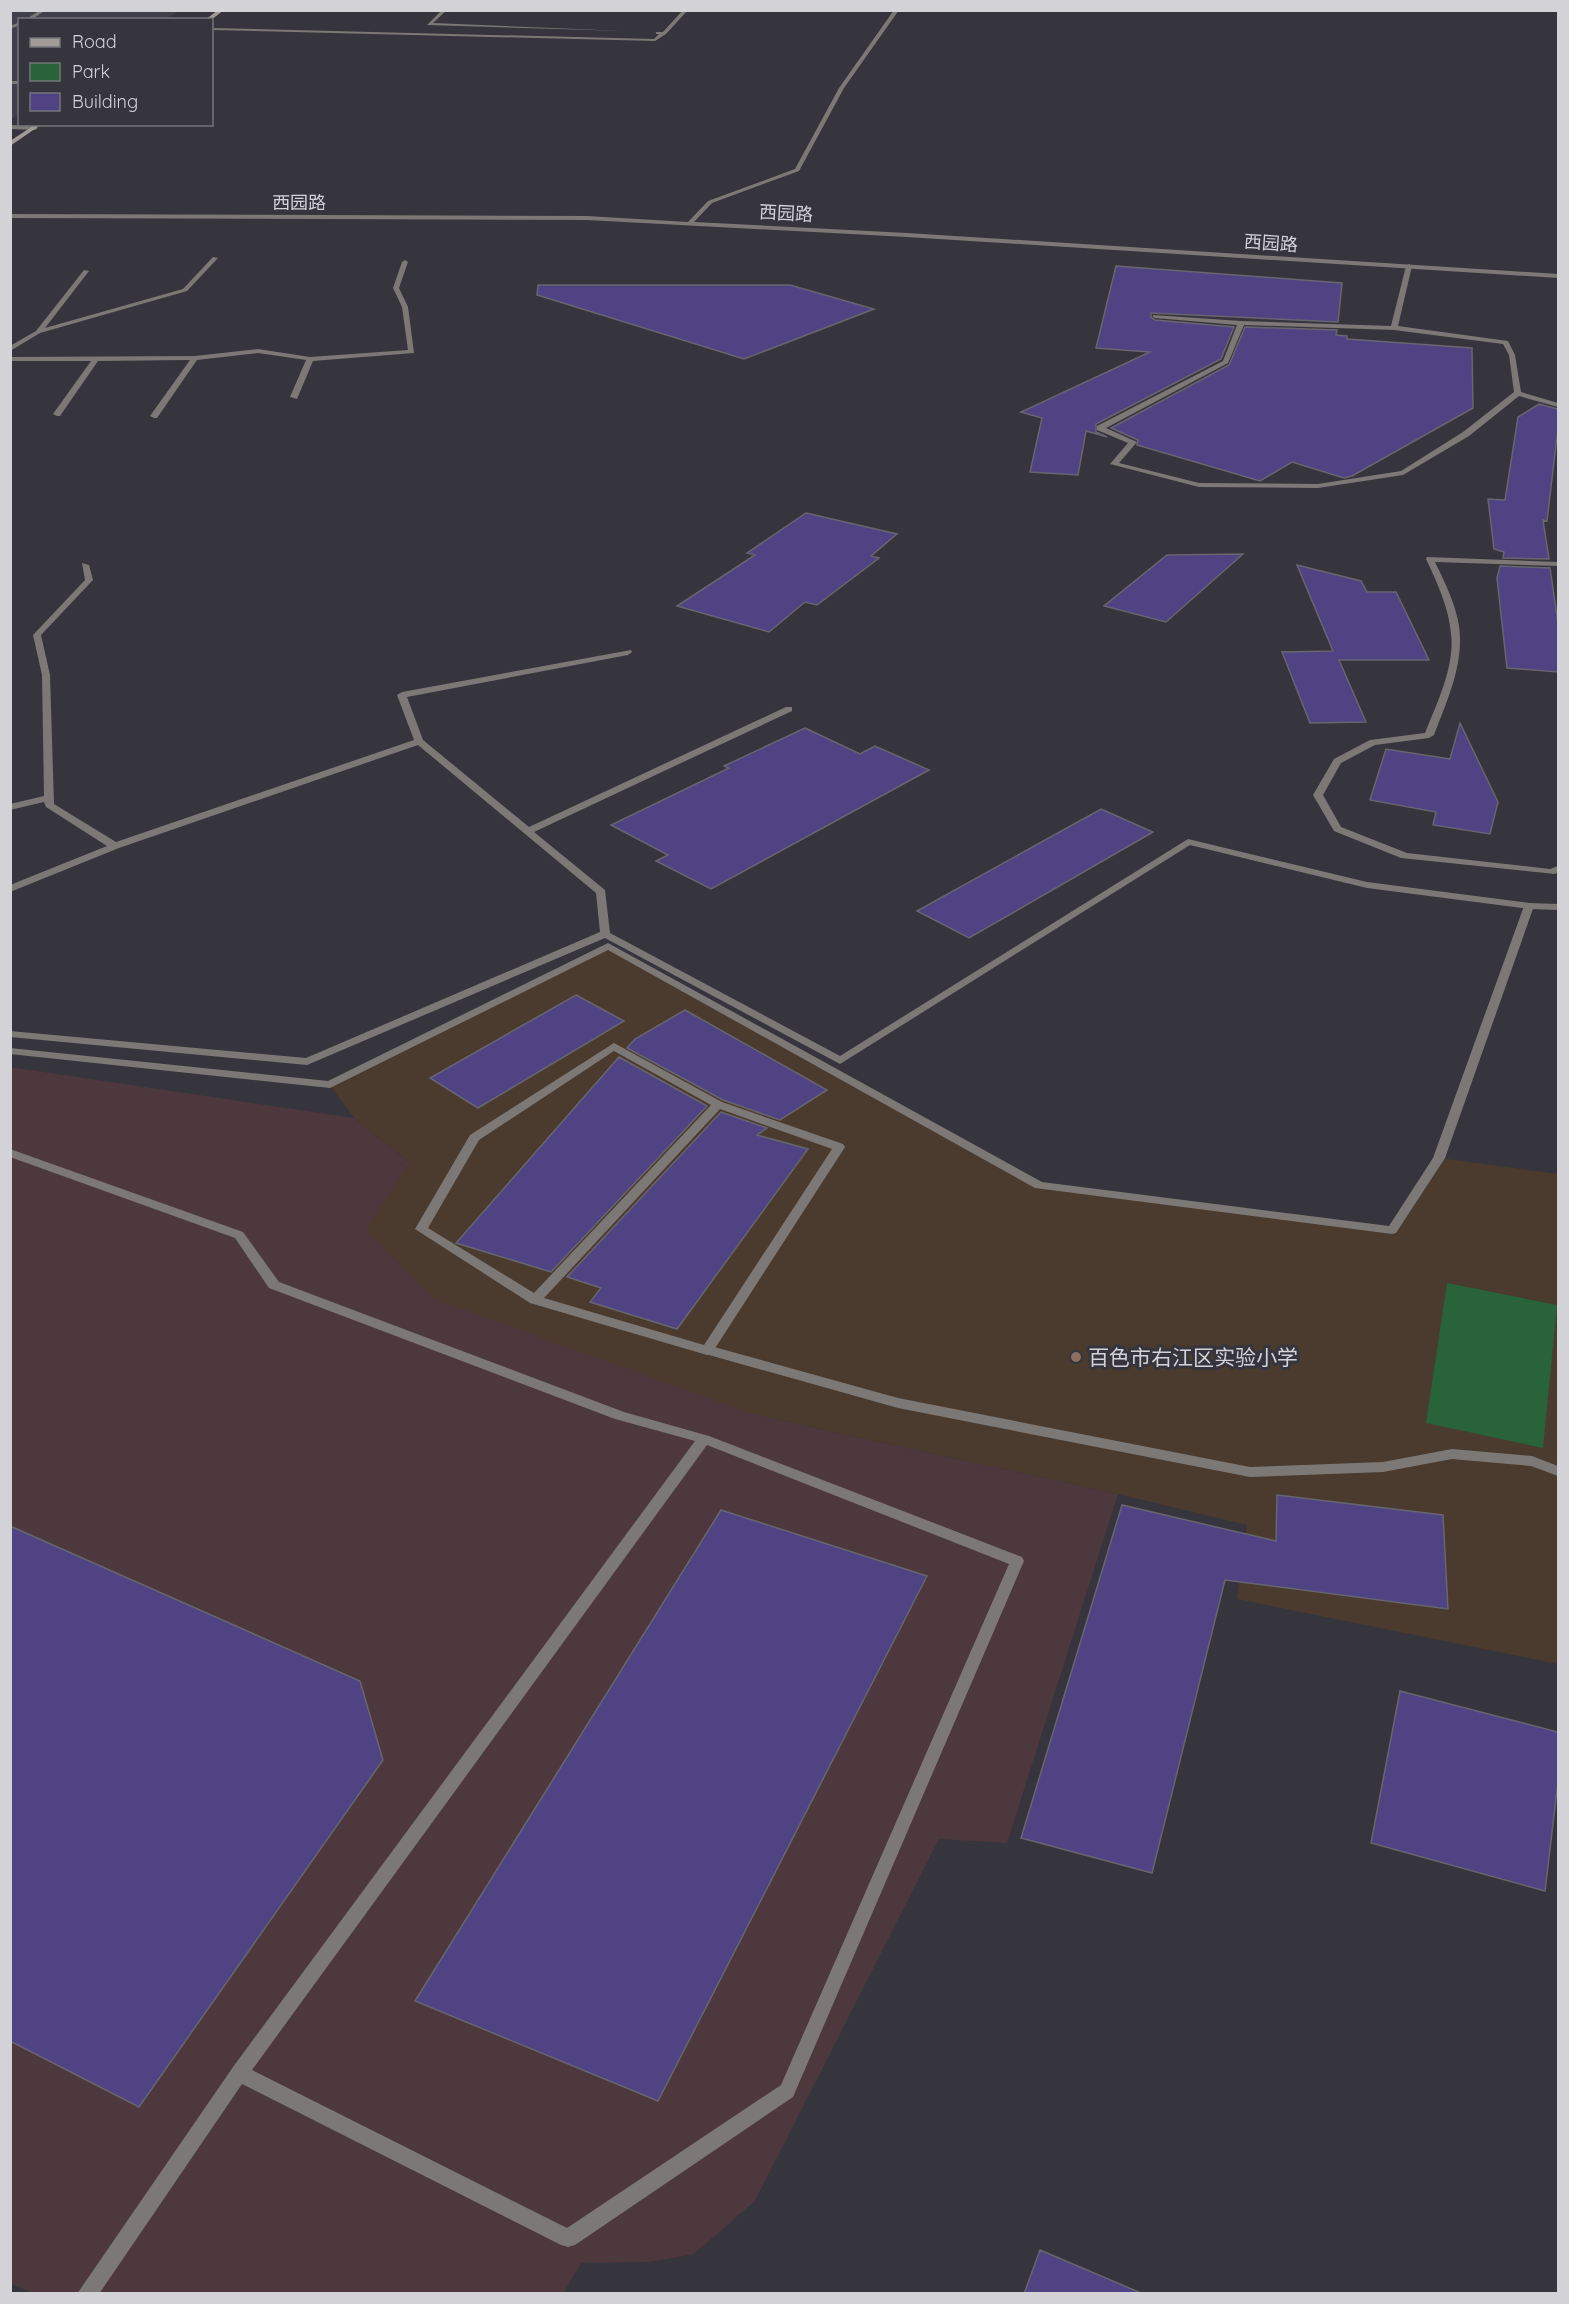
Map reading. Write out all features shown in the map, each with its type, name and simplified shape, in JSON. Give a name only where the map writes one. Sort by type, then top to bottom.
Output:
[{"type":"main road","points":[[10,144],[38,126]]},
{"type":"street","points":[[30,18],[44,10]]},
{"type":"street","points":[[416,34],[445,10]]},
{"type":"street","points":[[213,29],[655,40],[686,10]]},
{"type":"street","points":[[690,223],[710,202],[797,170],[842,88],[897,10]]},
{"type":"street","points":[[429,24],[629,32]]},
{"type":"street","points":[[652,33],[664,33]]},
{"type":"street","points":[[10,127],[38,126]]},
{"type":"street","name":"西园路","points":[[10,216],[575,218],[1558,276]]},
{"type":"street","points":[[10,349],[38,333],[185,290],[215,258]]},
{"type":"street","points":[[10,358],[195,358],[258,351],[310,359],[412,352],[405,307],[396,288],[405,262]]},
{"type":"street","points":[[1394,328],[1409,266]]},
{"type":"street","points":[[38,333],[86,271]]},
{"type":"street","points":[[1155,316],[1241,323],[1394,328],[1506,342],[1512,355],[1518,393]]},
{"type":"street","points":[[1241,323],[1226,362],[1100,428],[1133,442],[1114,464],[1199,485],[1318,486],[1403,472],[1466,434],[1518,393]]},
{"type":"street","points":[[57,414],[96,358]]},
{"type":"street","points":[[154,416],[195,358]]},
{"type":"street","points":[[294,397],[310,359]]},
{"type":"street","points":[[1518,393],[1558,405]]},
{"type":"street","points":[[1558,564],[1430,559],[1444,591],[1456,641],[1442,703],[1428,735],[1373,742],[1337,761],[1318,795],[1337,829],[1406,856],[1551,872],[1558,869]]},
{"type":"street","points":[[85,565],[89,580],[37,635],[46,675],[49,805],[115,846]]},
{"type":"street","points":[[605,934],[601,892],[419,741],[402,695],[628,652]]},
{"type":"street","points":[[528,831],[789,709]]},
{"type":"street","points":[[10,889],[115,846],[419,741]]},
{"type":"street","points":[[10,807],[49,798]]},
{"type":"street","points":[[605,934],[840,1061],[1188,842],[1367,885],[1529,906],[1558,907]]},
{"type":"street","points":[[10,1052],[330,1085],[608,946],[1039,1185],[1392,1230],[1439,1158],[1529,906]]},
{"type":"street","points":[[10,1034],[307,1062],[605,934]]},
{"type":"street","points":[[707,1350],[838,1147],[718,1104],[614,1046],[474,1138],[421,1229],[535,1300],[707,1350],[898,1403],[1250,1472],[1383,1467],[1452,1454],[1532,1461],[1558,1471]]},
{"type":"street","points":[[535,1300],[718,1104]]},
{"type":"street","points":[[10,1153],[239,1235],[274,1285],[620,1416],[704,1439],[1017,1560],[787,2091],[568,2238],[239,2073]]},
{"type":"street","points":[[87,2294],[239,2073],[704,1439]]},
{"type":"shaded area","points":[[11,11],[179,11],[167,18],[18,18],[18,115],[11,119]]},
{"type":"shaded area","name":"百色市右江区实验小学","points":[[608,946],[1039,1185],[1392,1230],[1439,1158],[1558,1174],[1558,1664],[1237,1599],[1247,1525],[1118,1494],[752,1414],[434,1299],[366,1230],[410,1163],[354,1118],[330,1085]]},
{"type":"shaded area","points":[[10,1067],[354,1118],[410,1163],[752,1414],[1118,1494],[1007,1843],[939,1839],[755,2201],[694,2254],[649,2262],[581,2263],[563,2294],[36,2294],[11,2284]]},
{"type":"green space","points":[[1447,1283],[1557,1305],[1543,1448],[1426,1423]]},
{"type":"building","points":[[1116,266],[1342,283],[1338,322],[1151,313],[1151,317],[1155,320],[1234,327],[1221,359],[1096,424],[1096,432],[1107,437],[1086,431],[1078,475],[1030,472],[1042,418],[1021,412],[1150,352],[1096,348]]},
{"type":"building","points":[[538,285],[790,285],[874,309],[744,359],[537,295]]},
{"type":"building","points":[[1245,327],[1337,330],[1336,335],[1347,336],[1347,339],[1472,348],[1473,408],[1352,476],[1344,478],[1292,462],[1260,481],[1137,445],[1138,440],[1111,428],[1229,365]]},
{"type":"building","points":[[1539,404],[1558,409],[1558,428],[1547,521],[1543,520],[1549,559],[1503,558],[1504,552],[1494,549],[1488,499],[1505,500],[1518,417]]},
{"type":"building","points":[[806,513],[897,534],[871,556],[879,558],[817,605],[805,602],[769,632],[677,606],[755,555],[747,553]]},
{"type":"building","points":[[1243,554],[1166,622],[1104,606],[1167,555]]},
{"type":"building","points":[[1297,565],[1361,581],[1367,592],[1396,592],[1429,660],[1339,660],[1366,722],[1310,723],[1282,652],[1333,651]]},
{"type":"building","points":[[1500,566],[1550,568],[1558,623],[1558,672],[1507,668],[1497,578]]},
{"type":"building","points":[[1460,723],[1498,802],[1490,834],[1433,825],[1436,812],[1370,800],[1386,749],[1450,759]]},
{"type":"building","points":[[805,728],[860,754],[875,746],[929,770],[711,889],[656,861],[668,855],[611,825],[729,768],[724,766]]},
{"type":"building","points":[[1101,809],[1153,832],[969,938],[917,911]]},
{"type":"building","points":[[576,995],[624,1021],[478,1108],[430,1078]]},
{"type":"building","points":[[685,1010],[827,1090],[780,1120],[723,1100],[627,1048],[635,1039]]},
{"type":"building","points":[[619,1057],[707,1106],[551,1272],[456,1243]]},
{"type":"building","points":[[721,1112],[767,1128],[757,1135],[808,1149],[677,1329],[590,1302],[601,1288],[567,1277]]},
{"type":"building","points":[[1277,1495],[1443,1515],[1448,1609],[1225,1580],[1152,1873],[1021,1838],[1122,1505],[1276,1541]]},
{"type":"building","points":[[721,1510],[927,1576],[658,2101],[415,2001]]},
{"type":"building","points":[[10,1526],[360,1681],[383,1760],[139,2107],[10,2041]]},
{"type":"building","points":[[1400,1691],[1558,1732],[1558,1782],[1545,1891],[1371,1843]]},
{"type":"building","points":[[1040,2250],[1141,2293],[1141,2294],[1024,2294]]},
{"type":"place","name":"百色市右江区实验小学","points":[[1076,1357]]}]
